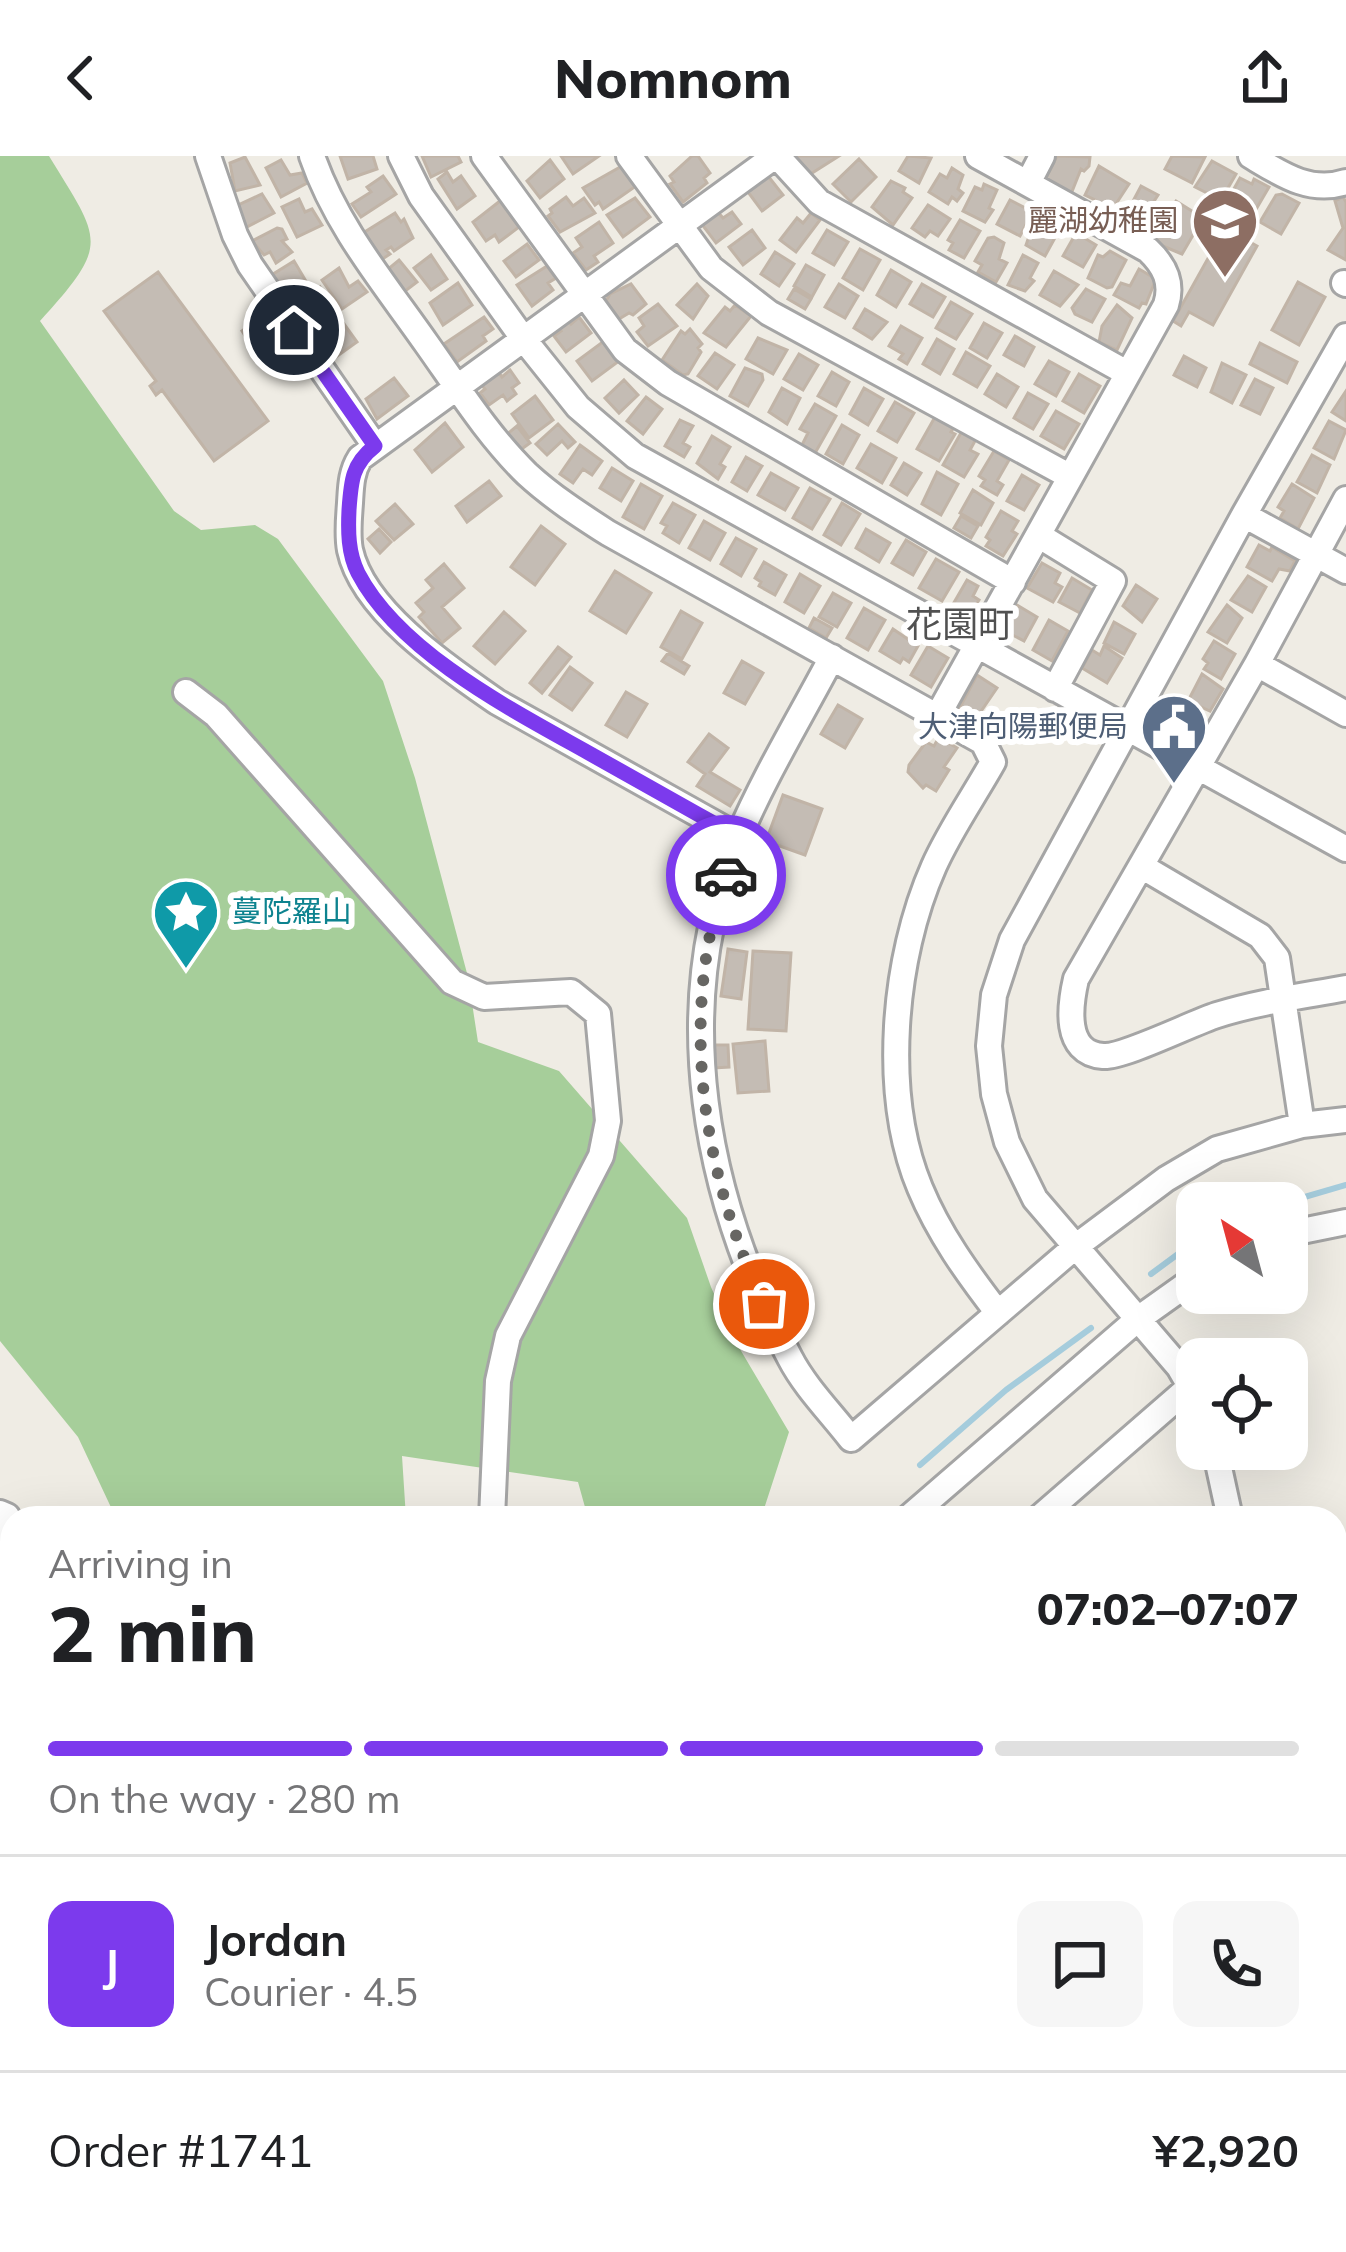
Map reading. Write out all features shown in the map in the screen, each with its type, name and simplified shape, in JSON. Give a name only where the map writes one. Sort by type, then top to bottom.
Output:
[{"type":"street","points":[[208,156],[250,265],[375,446]]},
{"type":"street","points":[[312,156],[339,218],[458,387],[496,440],[560,502],[983,742],[993,762],[935,864],[912,926],[898,992],[897,1049],[904,1126],[919,1187],[957,1258],[998,1312]]},
{"type":"street","points":[[400,156],[422,196],[522,337],[578,407],[635,456],[1346,849]]},
{"type":"street","points":[[484,156],[625,350],[668,383],[1013,581]]},
{"type":"street","points":[[629,156],[711,268],[769,313],[1069,476]]},
{"type":"street","points":[[739,837],[496,702],[425,649],[390,615],[358,572],[350,548],[354,467],[375,446],[522,337],[776,156],[818,202],[1127,374]]},
{"type":"street","points":[[938,715],[1166,305],[1170,290],[1165,272],[1148,250],[978,156]]},
{"type":"street","points":[[1028,183],[1042,156]]},
{"type":"street","points":[[1251,156],[1294,181],[1327,187],[1346,182]]},
{"type":"street","points":[[1176,1367],[1035,1199],[1007,1142],[994,1094],[990,1029],[994,995],[1012,940],[1346,336]]},
{"type":"street","points":[[1346,499],[1076,979],[1069,1011],[1074,1034],[1086,1051],[1104,1057],[1131,1051],[1220,1014],[1346,988]]},
{"type":"street","points":[[1244,514],[1346,571]]},
{"type":"street","points":[[1038,535],[1113,580],[1054,689]]},
{"type":"street","points":[[832,657],[739,837],[708,948],[701,1014],[706,1117],[720,1190],[751,1275],[792,1363],[851,1438],[1075,1247],[1166,1179],[1217,1149],[1302,1125],[1346,1120]]},
{"type":"street","points":[[1257,664],[1346,714]]},
{"type":"street","points":[[186,692],[215,715],[452,982],[484,997],[571,992],[598,1014],[608,1121],[601,1156],[508,1336],[498,1382],[493,1506]]},
{"type":"street","points":[[1141,866],[1260,936],[1277,958],[1302,1125]]},
{"type":"street","points":[[1308,1230],[1346,1222]]},
{"type":"street","points":[[922,1506],[1138,1319],[1176,1292]]},
{"type":"street","points":[[1054,1506],[1176,1406]]},
{"type":"street","points":[[1220,1470],[1228,1506]]},
{"type":"green space","points":[[0,156],[49,156],[80,207],[91,241],[79,274],[40,321],[174,511],[201,530],[255,525],[278,539],[383,681],[415,778],[468,977],[478,1042],[559,1071],[687,1218],[734,1339],[789,1432],[765,1506],[585,1506],[578,1482],[402,1456],[405,1506],[110,1506],[78,1437],[0,1341]]},
{"type":"building","points":[[340,156],[373,156],[377,169],[348,179]]},
{"type":"building","points":[[422,156],[458,156],[461,162],[431,177]]},
{"type":"building","points":[[561,156],[599,156],[573,174]]},
{"type":"building","points":[[698,156],[710,173],[704,178],[707,183],[683,202],[670,176]]},
{"type":"building","points":[[799,156],[839,156],[809,175]]},
{"type":"building","points":[[908,156],[931,158],[919,183],[899,171]]},
{"type":"building","points":[[1057,156],[1090,157],[1071,194],[1046,178]]},
{"type":"building","points":[[1172,156],[1205,157],[1192,183],[1165,169]]},
{"type":"building","points":[[245,157],[260,185],[235,191],[230,163]]},
{"type":"building","points":[[859,159],[876,177],[851,202],[833,184]]},
{"type":"building","points":[[281,160],[290,175],[302,173],[307,183],[281,197],[266,168]]},
{"type":"building","points":[[550,160],[564,179],[540,198],[527,181]]},
{"type":"building","points":[[1212,161],[1236,174],[1224,195],[1217,198],[1195,187]]},
{"type":"building","points":[[622,166],[636,186],[603,209],[599,202],[595,205],[583,188]]},
{"type":"building","points":[[1099,166],[1129,184],[1110,213],[1085,195]]},
{"type":"building","points":[[952,168],[963,175],[958,189],[963,193],[948,204],[929,192],[940,174],[947,178]]},
{"type":"building","points":[[447,172],[453,182],[461,176],[475,196],[457,209],[438,179]]},
{"type":"building","points":[[383,176],[396,194],[361,217],[352,204],[371,192],[367,187]]},
{"type":"building","points":[[768,176],[783,195],[762,211],[748,192]]},
{"type":"building","points":[[1240,178],[1269,187],[1251,218],[1226,203]]},
{"type":"building","points":[[891,181],[912,198],[893,225],[872,207]]},
{"type":"building","points":[[984,184],[997,190],[985,222],[963,211],[975,187],[982,190]]},
{"type":"building","points":[[1141,186],[1158,195],[1151,206],[1160,211],[1154,224],[1145,219],[1139,229],[1123,220]]},
{"type":"building","points":[[262,194],[274,213],[245,228],[236,206]]},
{"type":"building","points":[[1276,195],[1299,203],[1281,234],[1260,222]]},
{"type":"building","points":[[566,197],[573,206],[584,198],[595,213],[560,232],[548,216]]},
{"type":"building","points":[[1343,197],[1346,260],[1328,250],[1343,228],[1335,201]]},
{"type":"building","points":[[635,198],[650,217],[623,237],[607,215]]},
{"type":"building","points":[[299,199],[305,212],[312,209],[322,225],[297,237],[282,207]]},
{"type":"building","points":[[1010,200],[1033,212],[1020,236],[997,224]]},
{"type":"building","points":[[500,201],[519,227],[499,242],[495,235],[486,241],[473,222]]},
{"type":"building","points":[[1176,201],[1203,218],[1182,254],[1153,242]]},
{"type":"building","points":[[928,205],[950,219],[938,236],[930,231],[925,237],[912,228]]},
{"type":"building","points":[[717,211],[723,218],[732,212],[741,224],[716,243],[701,223]]},
{"type":"building","points":[[395,213],[401,222],[404,219],[413,238],[394,251],[386,250],[390,254],[381,260],[363,233]]},
{"type":"building","points":[[811,213],[820,220],[796,252],[780,240],[797,218],[803,223]]},
{"type":"building","points":[[960,220],[980,231],[964,258],[949,250],[953,243],[948,240]]},
{"type":"building","points":[[599,222],[613,243],[594,256],[598,262],[586,270],[573,253],[582,247],[576,238]]},
{"type":"building","points":[[1034,222],[1057,234],[1045,256],[1026,245]]},
{"type":"building","points":[[1225,228],[1257,246],[1213,325],[1189,312],[1181,326],[1173,321]]},
{"type":"building","points":[[282,229],[287,239],[282,241],[292,252],[276,263],[270,252],[264,255],[252,241]]},
{"type":"building","points":[[752,230],[765,248],[743,265],[729,247]]},
{"type":"building","points":[[827,230],[848,242],[834,265],[813,253]]},
{"type":"building","points":[[1076,233],[1096,245],[1083,267],[1063,256]]},
{"type":"building","points":[[988,238],[1004,243],[999,259],[1007,263],[996,282],[978,272],[982,265],[975,261]]},
{"type":"building","points":[[527,244],[539,260],[516,277],[504,261]]},
{"type":"building","points":[[860,249],[880,260],[863,290],[843,278]]},
{"type":"building","points":[[1110,251],[1126,260],[1107,288],[1088,278],[1098,255]]},
{"type":"building","points":[[775,252],[794,264],[779,286],[761,274]]},
{"type":"building","points":[[431,255],[447,279],[431,290],[414,268]]},
{"type":"building","points":[[1023,255],[1038,263],[1030,278],[1034,281],[1025,291],[1008,285]]},
{"type":"building","points":[[399,260],[417,282],[404,292],[387,270]]},
{"type":"building","points":[[294,261],[307,283],[285,295],[270,276]]},
{"type":"building","points":[[806,265],[824,275],[812,297],[794,286]]},
{"type":"building","points":[[547,266],[556,278],[548,283],[553,290],[532,306],[517,285]]},
{"type":"building","points":[[339,268],[349,287],[358,281],[367,292],[342,309],[322,280]]},
{"type":"building","points":[[1139,269],[1156,279],[1146,304],[1139,308],[1114,295],[1121,283],[1130,286]]},
{"type":"building","points":[[891,270],[911,282],[896,307],[877,295]]},
{"type":"building","points":[[1054,271],[1078,285],[1060,306],[1040,295]]},
{"type":"building","points":[[158,272],[268,421],[214,461],[162,390],[156,395],[150,386],[156,381],[104,311]]},
{"type":"building","points":[[1298,282],[1325,297],[1299,345],[1272,330]]},
{"type":"building","points":[[458,283],[472,305],[443,325],[430,303]]},
{"type":"building","points":[[631,284],[646,304],[619,319],[606,301]]},
{"type":"building","points":[[697,284],[708,296],[693,319],[677,305]]},
{"type":"building","points":[[839,284],[858,296],[845,318],[825,307]]},
{"type":"building","points":[[922,284],[945,297],[933,317],[910,304]]},
{"type":"building","points":[[320,287],[324,294],[319,297],[328,311],[307,326],[297,303]]},
{"type":"building","points":[[794,289],[811,299],[805,309],[788,299]]},
{"type":"building","points":[[1086,289],[1105,299],[1092,322],[1072,308]]},
{"type":"building","points":[[951,302],[972,314],[956,339],[936,328]]},
{"type":"building","points":[[658,304],[677,326],[648,346],[637,332],[644,326],[639,318]]},
{"type":"building","points":[[735,305],[751,316],[726,347],[704,333],[725,307],[730,311]]},
{"type":"building","points":[[1117,305],[1132,318],[1117,350],[1099,342],[1102,326]]},
{"type":"building","points":[[865,309],[887,322],[872,339],[854,328]]},
{"type":"building","points":[[262,317],[275,335],[254,350],[242,331]]},
{"type":"building","points":[[484,317],[493,329],[483,336],[486,341],[457,362],[444,344]]},
{"type":"building","points":[[579,317],[591,333],[566,352],[554,336],[561,331],[557,327]]},
{"type":"building","points":[[984,323],[1002,333],[987,358],[970,348]]},
{"type":"building","points":[[344,324],[357,342],[329,362],[318,347]]},
{"type":"building","points":[[901,326],[922,338],[907,364],[899,359],[903,354],[889,346]]},
{"type":"building","points":[[690,329],[702,344],[701,352],[683,375],[662,360],[681,331],[685,334]]},
{"type":"building","points":[[1015,336],[1034,347],[1024,366],[1004,355]]},
{"type":"building","points":[[758,338],[787,350],[773,374],[746,359]]},
{"type":"building","points":[[937,339],[954,349],[940,374],[923,364]]},
{"type":"building","points":[[604,341],[619,361],[592,381],[577,361]]},
{"type":"building","points":[[1260,343],[1297,362],[1287,383],[1250,364]]},
{"type":"building","points":[[966,352],[990,366],[977,387],[954,374]]},
{"type":"building","points":[[715,353],[734,365],[717,389],[698,376]]},
{"type":"building","points":[[799,354],[818,365],[803,390],[784,379]]},
{"type":"building","points":[[1184,356],[1206,368],[1197,387],[1174,375]]},
{"type":"building","points":[[1049,361],[1069,372],[1056,396],[1035,384]]},
{"type":"building","points":[[1222,363],[1246,375],[1232,403],[1211,392]]},
{"type":"building","points":[[745,368],[762,374],[763,380],[748,406],[730,396]]},
{"type":"building","points":[[496,369],[502,377],[510,370],[519,383],[512,388],[516,394],[507,401],[503,395],[489,405],[479,382]]},
{"type":"building","points":[[832,372],[849,382],[836,406],[818,396]]},
{"type":"building","points":[[997,374],[1018,387],[1006,407],[985,394]]},
{"type":"building","points":[[1079,374],[1100,386],[1084,413],[1063,401]]},
{"type":"building","points":[[394,378],[408,396],[377,419],[366,399]]},
{"type":"building","points":[[1255,379],[1273,388],[1260,414],[1241,405]]},
{"type":"building","points":[[624,380],[638,395],[619,413],[605,398]]},
{"type":"building","points":[[782,388],[800,398],[787,424],[769,412]]},
{"type":"building","points":[[864,388],[883,399],[868,425],[850,414]]},
{"type":"building","points":[[1346,391],[1346,421],[1332,412]]},
{"type":"building","points":[[1028,393],[1048,404],[1033,429],[1014,418]]},
{"type":"building","points":[[535,396],[553,420],[529,438],[512,414]]},
{"type":"building","points":[[646,397],[662,409],[643,434],[627,421]]},
{"type":"building","points":[[895,402],[914,413],[897,442],[878,431]]},
{"type":"building","points":[[815,404],[836,416],[814,455],[801,447],[808,433],[800,429]]},
{"type":"building","points":[[1056,411],[1079,424],[1064,449],[1041,436]]},
{"type":"building","points":[[935,417],[954,427],[951,432],[955,434],[939,461],[917,449]]},
{"type":"building","points":[[680,420],[693,426],[683,443],[690,447],[684,457],[665,446]]},
{"type":"building","points":[[1329,421],[1346,430],[1334,459],[1314,448]]},
{"type":"building","points":[[445,423],[463,447],[432,472],[415,450]]},
{"type":"building","points":[[558,424],[575,442],[568,448],[562,441],[547,455],[536,444]]},
{"type":"building","points":[[842,425],[859,435],[843,464],[826,454]]},
{"type":"building","points":[[517,426],[530,443],[519,451],[506,435]]},
{"type":"building","points":[[962,431],[976,439],[970,450],[978,454],[964,477],[943,465]]},
{"type":"building","points":[[712,436],[730,447],[718,479],[697,463]]},
{"type":"building","points":[[871,444],[896,458],[882,483],[857,468]]},
{"type":"building","points":[[580,445],[602,461],[592,475],[583,469],[573,483],[560,474]]},
{"type":"building","points":[[994,451],[1009,460],[997,481],[1003,485],[997,495],[981,486],[985,480],[979,476]]},
{"type":"building","points":[[1312,455],[1330,465],[1317,493],[1297,482]]},
{"type":"building","points":[[746,457],[762,466],[747,491],[732,482]]},
{"type":"building","points":[[904,463],[921,473],[907,495],[891,485]]},
{"type":"building","points":[[612,468],[633,481],[621,501],[600,488]]},
{"type":"building","points":[[937,472],[958,484],[941,515],[922,504]]},
{"type":"building","points":[[771,473],[798,488],[785,510],[758,495]]},
{"type":"building","points":[[1022,475],[1039,485],[1024,510],[1007,501]]},
{"type":"building","points":[[489,481],[501,496],[467,522],[456,506]]},
{"type":"building","points":[[641,484],[662,496],[644,529],[623,517]]},
{"type":"building","points":[[1292,484],[1314,498],[1298,529],[1280,518],[1284,511],[1278,507]]},
{"type":"building","points":[[810,488],[830,499],[812,529],[793,518]]},
{"type":"building","points":[[973,490],[993,503],[981,525],[960,513]]},
{"type":"building","points":[[673,503],[695,515],[679,543],[663,533],[667,526],[661,523]]},
{"type":"building","points":[[842,503],[860,514],[841,545],[824,535]]},
{"type":"building","points":[[395,504],[413,524],[394,540],[376,521]]},
{"type":"building","points":[[1001,511],[1018,521],[1012,531],[1017,534],[1003,556],[986,546]]},
{"type":"building","points":[[961,516],[978,526],[971,538],[954,528]]},
{"type":"building","points":[[704,521],[725,533],[710,560],[689,548]]},
{"type":"building","points":[[541,526],[565,544],[535,585],[511,567]]},
{"type":"building","points":[[379,529],[391,542],[380,553],[368,539]]},
{"type":"building","points":[[866,529],[890,543],[879,562],[856,548]]},
{"type":"building","points":[[736,538],[756,549],[741,576],[721,564]]},
{"type":"building","points":[[906,540],[926,552],[913,575],[892,563]]},
{"type":"building","points":[[1259,545],[1295,561],[1290,571],[1279,569],[1272,581],[1247,567]]},
{"type":"building","points":[[936,559],[959,572],[942,601],[919,588]]},
{"type":"building","points":[[764,562],[786,575],[775,595],[755,578]]},
{"type":"building","points":[[1042,563],[1060,573],[1055,583],[1062,587],[1053,602],[1027,588]]},
{"type":"building","points":[[444,564],[464,588],[442,607],[460,628],[442,643],[419,617],[424,612],[416,603],[433,588],[426,580]]},
{"type":"building","points":[[615,571],[651,593],[626,633],[590,611]]},
{"type":"building","points":[[800,574],[820,586],[804,613],[785,602]]},
{"type":"building","points":[[1248,576],[1266,587],[1252,612],[1231,600]]},
{"type":"building","points":[[1072,578],[1092,590],[1080,613],[1059,602]]},
{"type":"building","points":[[967,580],[978,586],[973,596],[979,600],[969,616],[952,606]]},
{"type":"building","points":[[1136,585],[1157,599],[1142,622],[1123,606]]},
{"type":"building","points":[[833,593],[851,603],[837,627],[819,617]]},
{"type":"building","points":[[1017,605],[1037,617],[1024,641],[1003,630]]},
{"type":"building","points":[[1227,605],[1242,618],[1227,643],[1208,632]]},
{"type":"building","points":[[864,608],[885,620],[868,650],[847,638]]},
{"type":"building","points":[[681,611],[702,623],[682,659],[661,647]]},
{"type":"building","points":[[504,612],[525,631],[495,664],[474,646]]},
{"type":"building","points":[[814,618],[832,628],[826,638],[809,628]]},
{"type":"building","points":[[1049,620],[1068,631],[1052,661],[1033,650]]},
{"type":"building","points":[[1114,622],[1135,634],[1124,654],[1104,643]]},
{"type":"building","points":[[893,629],[918,646],[909,662],[903,658],[900,663],[880,651]]},
{"type":"building","points":[[1214,641],[1235,654],[1221,679],[1204,669],[1208,663],[1203,659]]},
{"type":"building","points":[[928,646],[948,658],[931,687],[911,675]]},
{"type":"building","points":[[1104,646],[1122,658],[1107,683],[1082,668],[1092,650],[1100,655]]},
{"type":"building","points":[[558,647],[571,657],[542,693],[530,683]]},
{"type":"building","points":[[668,653],[689,666],[684,674],[662,661]]},
{"type":"building","points":[[742,661],[763,673],[745,704],[724,693]]},
{"type":"building","points":[[570,667],[592,683],[572,710],[550,695]]},
{"type":"building","points":[[1202,674],[1223,689],[1210,711],[1188,701]]},
{"type":"building","points":[[977,675],[997,688],[975,720],[958,711]]},
{"type":"building","points":[[626,692],[647,704],[627,737],[606,725]]},
{"type":"building","points":[[1171,702],[1194,714],[1182,735],[1159,722]]},
{"type":"building","points":[[838,705],[862,719],[845,748],[821,734]]},
{"type":"building","points":[[709,734],[728,748],[710,772],[740,790],[730,806],[697,786],[705,774],[688,762]]},
{"type":"building","points":[[939,737],[957,748],[936,791],[923,788],[908,772],[926,742],[934,746]]},
{"type":"building","points":[[783,795],[822,809],[805,855],[766,841]]},
{"type":"building","points":[[756,861],[780,867],[769,907],[744,900]]},
{"type":"building","points":[[728,949],[747,952],[741,999],[721,996]]},
{"type":"building","points":[[753,951],[791,953],[786,1031],[748,1029]]},
{"type":"building","points":[[765,1041],[769,1091],[738,1093],[733,1044]]},
{"type":"building","points":[[713,1045],[728,1045],[729,1067],[714,1068]]},
{"type":"waterway","points":[[1308,1196],[1346,1185]]},
{"type":"waterway","points":[[1151,1274],[1176,1256]]},
{"type":"waterway","points":[[920,1465],[1006,1390],[1091,1328]]},
{"type":"way so far","points":[[726,875],[708,948],[701,1014],[706,1117],[720,1190],[764,1304]]},
{"type":"place","name":"麗湖幼稚園","points":[[1225,280]]},
{"type":"place","name":"大津向陽郵便局","points":[[1174,786]]},
{"type":"place","name":"蔓陀羅山","points":[[186,971]]},
{"type":"district","name":"花園町","points":[[960,624]]},
{"type":"route","points":[[294,330],[375,446],[354,467],[348,524],[358,572],[373,594],[425,649],[496,702],[739,837],[726,875]]}]
